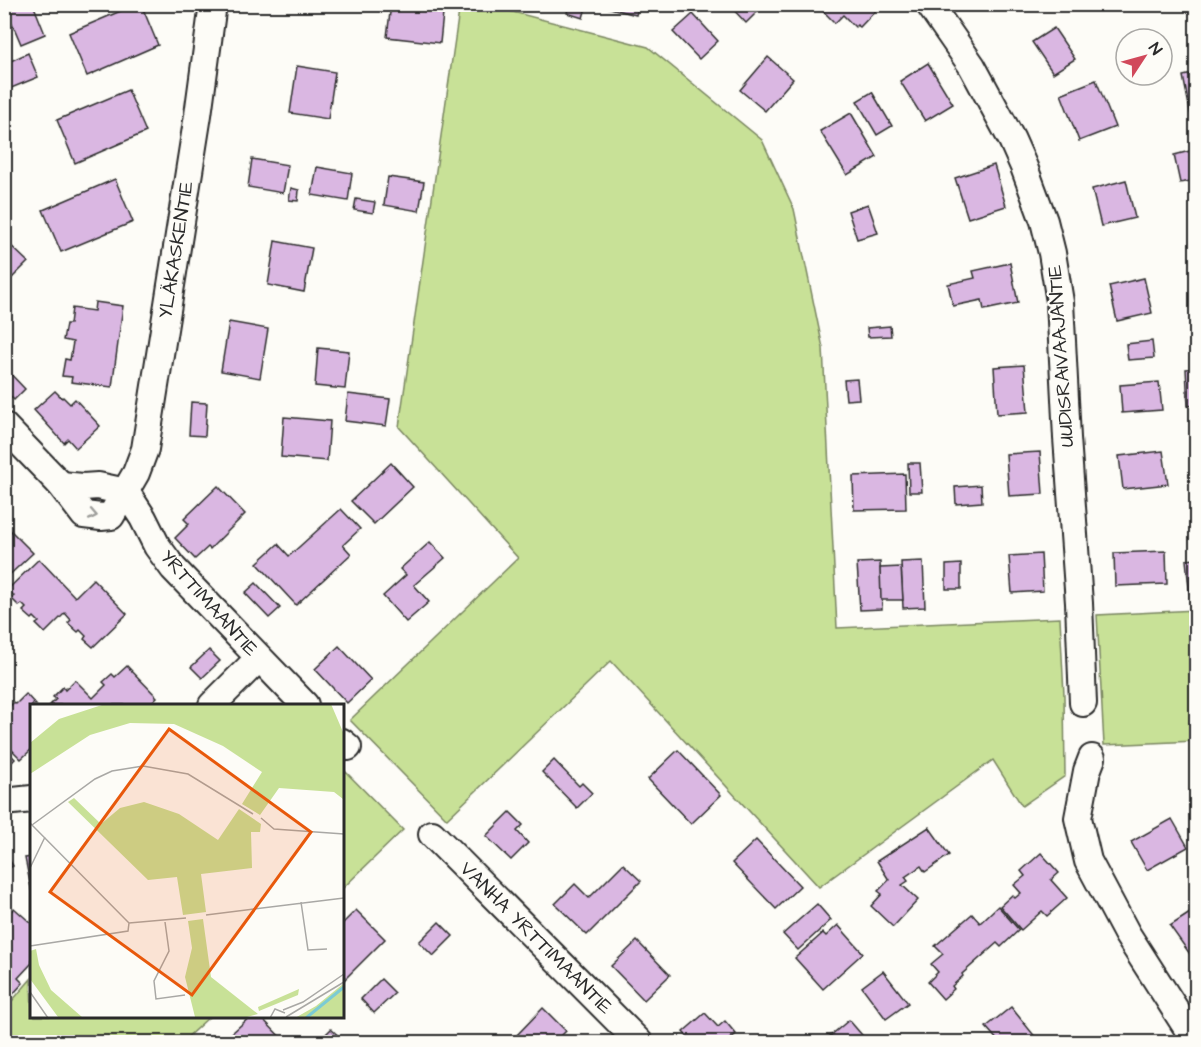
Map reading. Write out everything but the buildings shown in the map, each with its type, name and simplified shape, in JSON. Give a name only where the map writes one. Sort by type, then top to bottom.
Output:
[{"type":"street","name":"YLÄKASKENTIE","points":[[126,492],[145,449],[198,115],[213,4]]},
{"type":"street","name":"UUDISRAIVAAJANTIE","points":[[929,4],[972,66],[1012,140],[1044,221],[1052,253],[1060,302],[1083,703]]},
{"type":"street","points":[[4,426],[61,485],[84,515],[111,516],[126,492]]},
{"type":"street","name":"YRTTIMAANTIE","points":[[126,492],[157,546],[173,568],[305,704]]},
{"type":"street","points":[[213,704],[259,658]]},
{"type":"street","points":[[1092,758],[1087,771],[1078,818],[1088,861],[1127,934],[1196,1042]]},
{"type":"street","points":[[4,802],[30,799]]},
{"type":"street","name":"VANHA YRTTIMAANTIE","points":[[432,834],[639,1042]]},
{"type":"green space","points":[[460,4],[505,5],[505,10],[648,47],[762,140],[794,209],[823,348],[837,628],[1060,618],[1065,776],[1022,806],[993,760],[819,887],[611,661],[447,819],[350,720],[518,558],[399,427]]},
{"type":"green space","points":[[1196,610],[1196,741],[1104,745],[1097,615]]},
{"type":"green space","points":[[344,770],[403,830],[344,887]]},
{"type":"green space","points":[[30,980],[30,1017],[209,1017],[182,1042],[5,1042],[5,1009]]}]
